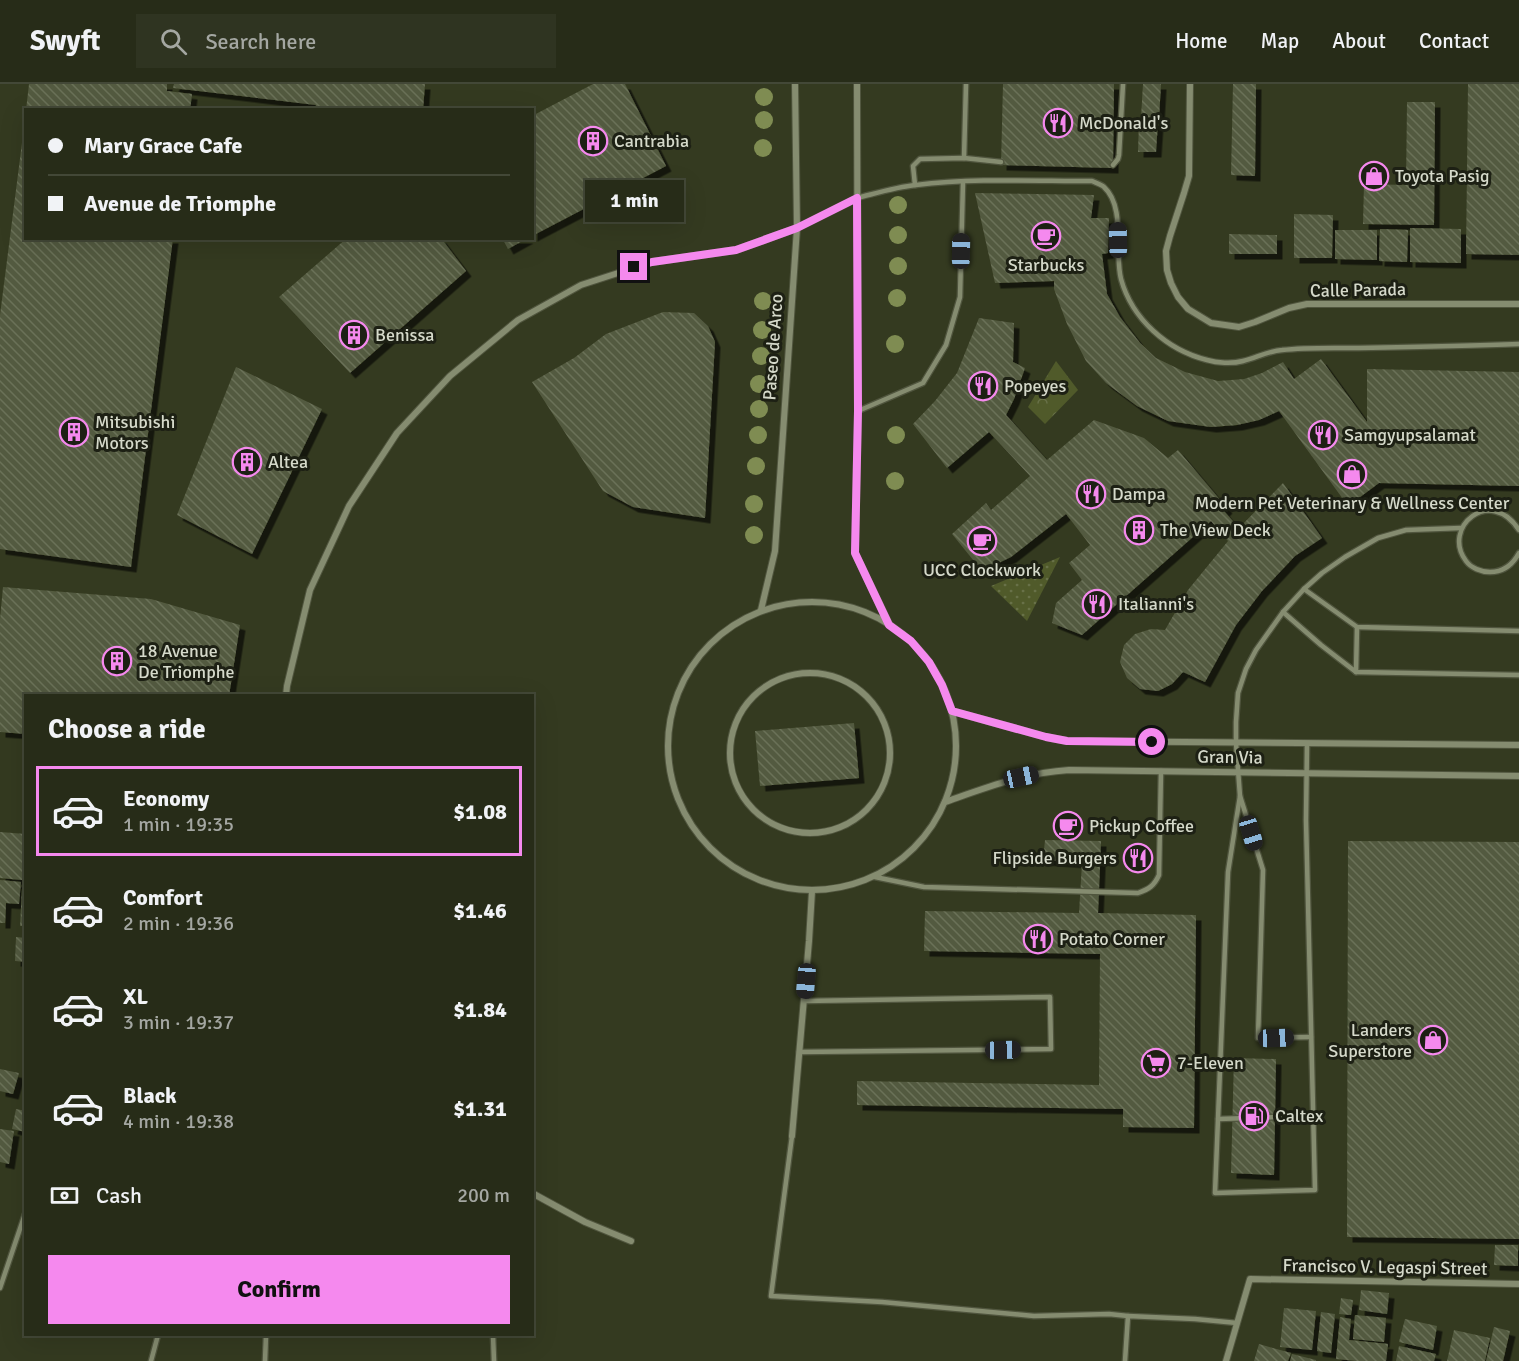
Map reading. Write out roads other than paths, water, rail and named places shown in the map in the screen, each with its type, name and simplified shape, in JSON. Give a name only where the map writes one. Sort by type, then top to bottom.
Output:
[{"type":"street","name":"Paseo de Arco","points":[[761,610],[775,551],[797,228],[795,84]]},
{"type":"street","points":[[857,84],[858,411],[855,553],[889,625]]},
{"type":"street","name":"Calle Parada","points":[[1190,84],[1189,176],[1166,251],[1167,270],[1171,283],[1178,297],[1188,309],[1211,323],[1239,327],[1306,304],[1519,304]]},
{"type":"street","points":[[286,694],[310,590],[349,506],[398,433],[450,376],[518,320],[581,285],[652,262],[736,250],[797,228],[857,198]]},
{"type":"street","points":[[809,601],[849,606],[889,625],[911,641],[929,662],[942,685],[952,711],[956,741],[954,772],[945,802],[936,821],[917,846],[893,866],[875,877],[835,889],[812,891],[787,889],[761,881],[737,869],[716,853],[697,833],[683,810],[671,776],[668,732],[673,705],[683,680],[697,657],[737,622],[761,610],[783,604],[809,601]]},
{"type":"street","points":[[814,672],[834,676],[852,685],[868,697],[880,713],[887,732],[890,753],[888,773],[884,783],[868,808],[852,821],[833,830],[813,833],[792,831],[771,823],[753,809],[740,790],[732,770],[730,747],[735,725],[745,705],[759,690],[776,680],[794,674],[814,672]]},
{"type":"street","name":"Gran Via","points":[[952,711],[1067,741],[1519,745]]},
{"type":"street","name":"Gran Via","points":[[945,802],[1021,777],[1069,770],[1519,777]]},
{"type":"street","points":[[792,1136],[812,891]]},
{"type":"street","points":[[534,1193],[585,1222],[631,1241]]},
{"type":"street","name":"Francisco V. Legaspi Street","points":[[1237,1323],[1250,1279],[1519,1284]]},
{"type":"street","points":[[1226,1361],[1237,1323]]},
{"type":"lane","points":[[964,158],[966,84]]},
{"type":"lane","points":[[1113,165],[1119,155],[1123,84]]},
{"type":"lane","points":[[915,185],[914,166],[920,159],[964,158],[1001,162]]},
{"type":"lane","points":[[857,198],[915,185],[963,182],[1092,181],[1102,185],[1114,203],[1122,280],[1136,309],[1154,333],[1166,342],[1207,360],[1225,363],[1241,362],[1280,350],[1519,344]]},
{"type":"lane","points":[[858,411],[923,383],[946,345],[960,297],[963,182]]},
{"type":"lane","points":[[1519,530],[1507,516],[1491,510],[1479,512],[1468,519],[1461,528],[1459,540],[1461,553],[1467,563],[1478,570],[1489,572],[1502,570],[1512,564],[1519,553]]},
{"type":"lane","points":[[1311,1037],[1258,1038],[1263,870],[1240,796],[1237,772],[1238,693],[1245,669],[1283,612],[1322,573],[1345,557],[1378,538],[1406,530],[1461,528]]},
{"type":"lane","points":[[1304,589],[1357,627],[1519,631]]},
{"type":"lane","points":[[1283,612],[1356,672],[1519,675]]},
{"type":"lane","points":[[1356,672],[1357,627]]},
{"type":"lane","points":[[1240,796],[1228,872],[1215,1193],[1315,1190],[1307,744]]},
{"type":"lane","points":[[875,877],[924,887],[1138,893],[1148,890],[1155,884],[1159,875],[1161,771]]},
{"type":"lane","points":[[800,1052],[1051,1049],[1050,998],[804,1001]]},
{"type":"lane","points":[[1218,1119],[1313,1116]]},
{"type":"lane","points":[[792,1136],[771,1296],[882,1302],[1034,1317],[1109,1314],[1237,1323]]},
{"type":"lane","points":[[0,1288],[24,1217]]},
{"type":"lane","points":[[1125,1361],[1128,1316]]},
{"type":"lane","points":[[151,1361],[158,1336]]},
{"type":"lane","points":[[265,1361],[267,1336]]},
{"type":"lane","points":[[493,1336],[494,1361]]},
{"type":"place","name":"McDonald's","points":[[1058,123]]},
{"type":"place","name":"Cantrabia","points":[[593,141]]},
{"type":"place","name":"Toyota Pasig","points":[[1374,176]]},
{"type":"place","name":"Starbucks","points":[[1046,236]]},
{"type":"place","name":"Benissa","points":[[354,335]]},
{"type":"place","name":"Popeyes","points":[[983,386]]},
{"type":"place","name":"Mitsubishi Motors","points":[[74,432]]},
{"type":"place","name":"Samgyupsalamat","points":[[1323,435]]},
{"type":"place","name":"Altea","points":[[247,462]]},
{"type":"place","name":"Modern Pet Veterinary & Wellness Center","points":[[1352,474]]},
{"type":"place","name":"Dampa","points":[[1091,494]]},
{"type":"place","name":"The View Deck","points":[[1139,530]]},
{"type":"place","name":"UCC Clockwork","points":[[982,541]]},
{"type":"place","name":"Italianni's","points":[[1097,604]]},
{"type":"place","name":"18 Avenue De Triomphe","points":[[117,661]]},
{"type":"place","name":"Pickup Coffee","points":[[1068,826]]},
{"type":"place","name":"Flipside Burgers","points":[[1138,858]]},
{"type":"place","name":"Potato Corner","points":[[1038,939]]},
{"type":"place","name":"Landers Superstore","points":[[1433,1040]]},
{"type":"place","name":"7-Eleven","points":[[1156,1063]]},
{"type":"place","name":"Caltex","points":[[1254,1116]]}]
